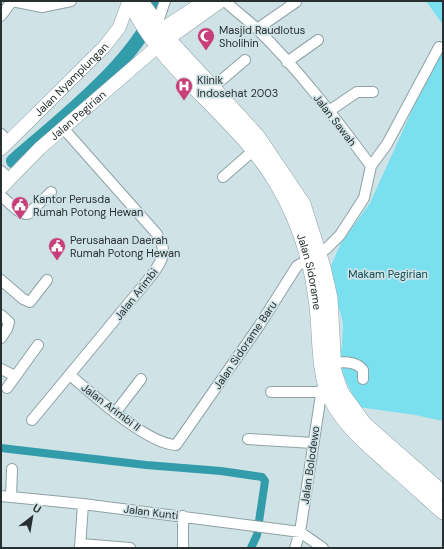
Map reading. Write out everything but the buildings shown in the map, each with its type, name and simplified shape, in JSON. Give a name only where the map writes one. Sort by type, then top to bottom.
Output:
[{"type":"highway","points":[[130,1],[154,30]]},
{"type":"highway","points":[[141,1],[154,30]]},
{"type":"highway","name":"Jalan Sidorame","points":[[154,30],[257,136],[303,204],[315,256],[316,299],[327,375],[341,415],[356,434],[443,512]]},
{"type":"highway","name":"Jalan Sidorame","points":[[154,30],[254,150],[276,181],[315,256]]},
{"type":"highway","name":"Jalan Sidorame","points":[[327,375],[364,424],[443,493]]},
{"type":"main road","name":"Jalan Nyamplungan","points":[[3,142],[104,47],[119,28],[130,1]]},
{"type":"main road","points":[[154,30],[205,1]]},
{"type":"main road","points":[[154,30],[221,1]]},
{"type":"main road","name":"Jalan Pegirian","points":[[4,179],[63,128],[154,30]]},
{"type":"street","points":[[1,16],[12,1],[42,7],[71,1]]},
{"type":"street","points":[[154,30],[165,1]]},
{"type":"street","name":"Jalan Sawah","points":[[225,1],[257,29],[287,62],[329,111],[371,166]]},
{"type":"street","points":[[257,29],[296,2]]},
{"type":"street","points":[[287,62],[318,40]]},
{"type":"street","points":[[315,256],[340,235],[364,198],[371,166],[387,144],[439,46]]},
{"type":"street","points":[[212,88],[245,60]]},
{"type":"street","points":[[329,111],[357,92],[373,92]]},
{"type":"street","name":"Jalan Arimbi","points":[[32,420],[152,275],[163,259],[164,250],[156,233],[63,128]]},
{"type":"street","points":[[223,177],[254,150]]},
{"type":"street","points":[[1,196],[24,215],[28,214],[51,192]]},
{"type":"street","name":"Jalan Sidorame Baru","points":[[176,445],[298,266],[315,256]]},
{"type":"street","points":[[1,280],[23,300],[30,302],[47,280]]},
{"type":"street","points":[[1,315],[9,322],[9,325],[1,338]]},
{"type":"street","points":[[7,388],[38,345]]},
{"type":"street","points":[[270,392],[358,365],[363,370],[363,380]]},
{"type":"street","points":[[1,370],[15,376]]},
{"type":"street","name":"Jalan Arimbi II","points":[[70,375],[115,413],[146,434],[176,445]]},
{"type":"street","name":"Jalan Bolodewo","points":[[295,548],[300,532],[313,444],[327,375]]},
{"type":"street","points":[[115,413],[141,378]]},
{"type":"street","points":[[248,439],[313,444]]},
{"type":"street","points":[[6,496],[12,469]]},
{"type":"street","name":"Jalan Kunti","points":[[6,496],[183,516],[300,532]]},
{"type":"street","points":[[83,504],[80,546],[130,548]]},
{"type":"street","points":[[183,516],[183,548]]},
{"type":"street","points":[[300,532],[323,548]]},
{"type":"green space","points":[[426,1],[443,1],[443,25]]},
{"type":"green space","name":"Makam Pegirian","points":[[443,42],[443,421],[415,415],[358,407],[345,379],[339,359],[342,346],[343,323],[329,270],[341,243],[370,203]]},
{"type":"waterway","points":[[13,161],[96,88],[117,66],[135,45],[149,23],[158,1]]},
{"type":"waterway","points":[[1,448],[146,465],[221,471],[262,477],[265,481],[257,535],[251,548]]},
{"type":"place","name":"Masjid Raudlotus Sholihin","points":[[206,51]]},
{"type":"place","name":"Klinik Indosehat 2003","points":[[184,101]]},
{"type":"place","name":"Kantor Perusda Rumah Potong Hewan","points":[[20,220]]},
{"type":"place","name":"Perusahaan Daerah Rumah Potong Hewan","points":[[57,261]]}]
